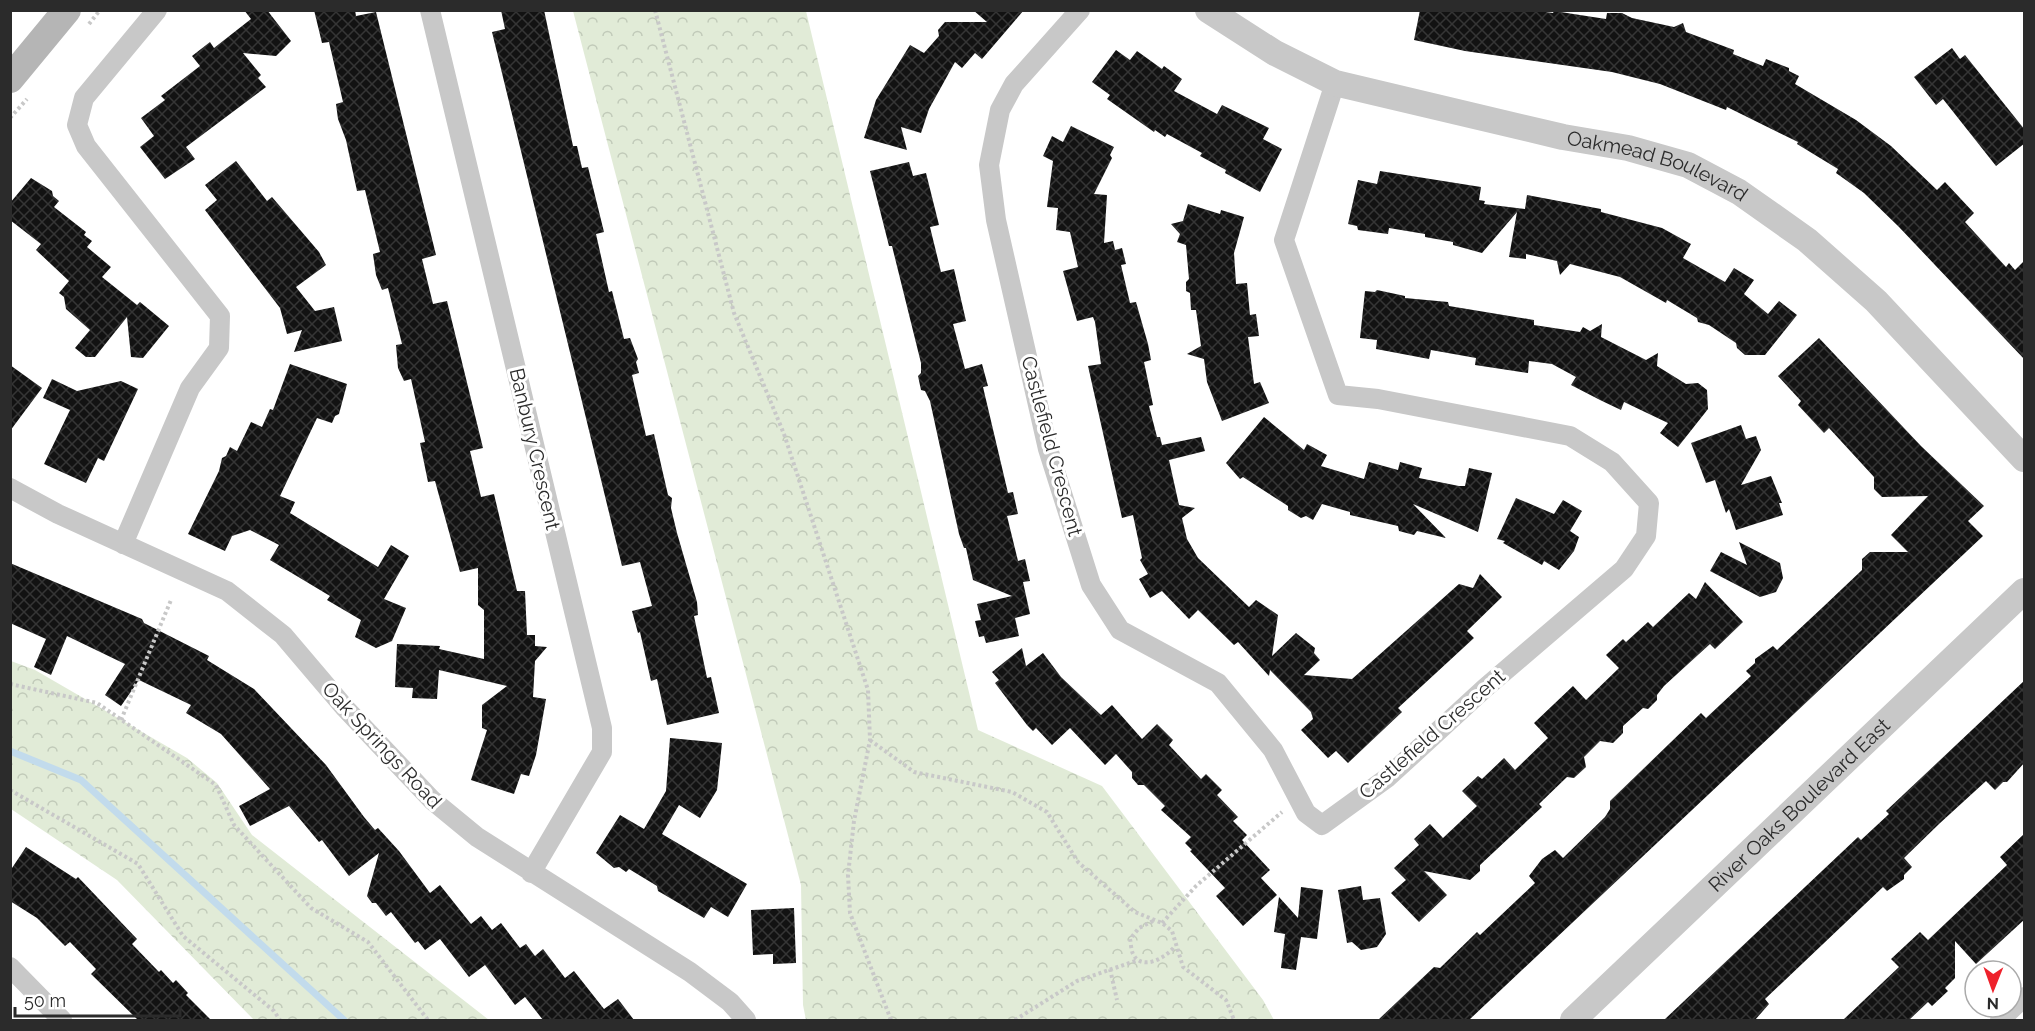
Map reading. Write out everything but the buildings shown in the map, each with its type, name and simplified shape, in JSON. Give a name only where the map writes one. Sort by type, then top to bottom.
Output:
[{"type":"main road","points":[[10,80],[67,10]]},
{"type":"street","points":[[123,544],[190,388],[219,348],[220,316],[86,146],[77,125],[84,98],[157,10]]},
{"type":"street","name":"Banbury Crescent","points":[[430,10],[602,728],[602,752],[531,873]]},
{"type":"street","name":"Castlefield Crescent","points":[[1080,10],[1014,84],[1000,110],[989,165],[996,220],[1048,449],[1091,585],[1120,630],[1218,683],[1273,750],[1306,813],[1322,825],[1387,778],[1485,688],[1624,569],[1646,536],[1649,503],[1612,462],[1570,436],[1378,399],[1338,395],[1284,240],[1335,83]]},
{"type":"street","name":"Oakmead Boulevard","points":[[1208,10],[1275,53],[1335,83],[1563,137],[1628,148],[1699,170],[1739,192],[1807,240],[1867,294],[2025,459]]},
{"type":"street","name":"Oak Springs Road","points":[[10,488],[58,514],[227,591],[283,635],[345,708],[432,800],[477,837],[690,972],[730,1002],[746,1020]]},
{"type":"street","name":"River Oaks Boulevard East","points":[[1574,1020],[2025,591]]},
{"type":"street","points":[[10,967],[62,1020]]},
{"type":"street","points":[[2000,1020],[2025,997]]},
{"type":"path","points":[[655,10],[734,313],[784,434],[868,690],[870,740],[854,821],[848,875],[850,913],[891,1020]]},
{"type":"path","points":[[121,720],[171,600]]},
{"type":"path","points":[[10,684],[98,703],[216,785],[234,825],[310,908],[368,942],[428,1020]]},
{"type":"path","points":[[870,740],[914,772],[1012,792],[1047,812],[1078,862],[1135,912],[1162,923],[1172,931],[1183,967],[1226,1000],[1234,1020]]},
{"type":"path","points":[[10,790],[138,864],[183,936],[274,1011],[280,1020]]},
{"type":"path","points":[[1162,923],[1196,886],[1298,798]]},
{"type":"path","points":[[1138,960],[1132,954],[1130,939],[1139,928],[1154,920]]},
{"type":"path","points":[[1015,1020],[1077,981],[1138,960],[1154,961],[1167,957],[1175,946]]},
{"type":"path","points":[[1110,969],[1117,1000]]},
{"type":"green space","points":[[573,11],[806,11],[978,730],[1102,786],[1263,1000],[1274,1020],[806,1020],[803,1005],[801,885]]},
{"type":"green space","points":[[11,661],[35,670],[187,758],[217,783],[252,835],[489,1020],[254,1020],[117,880],[11,809]]},
{"type":"waterway","points":[[10,751],[81,780],[344,1020]]}]
